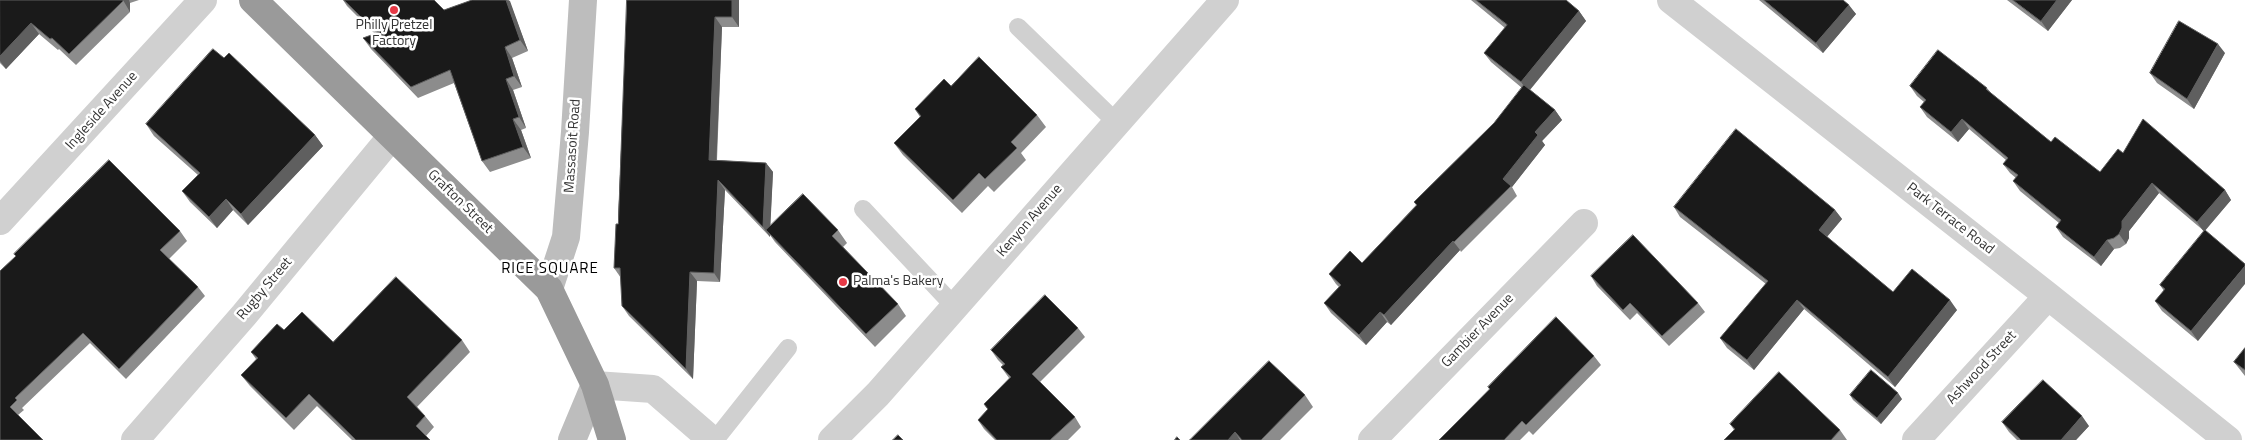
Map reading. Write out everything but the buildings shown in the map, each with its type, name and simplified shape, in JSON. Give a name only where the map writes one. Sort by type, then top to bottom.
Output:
[{"type":"highway","name":"Grafton Street","points":[[253,0],[549,289],[595,384],[612,440]]},
{"type":"main road","name":"Massasoit Road","points":[[549,289],[566,237],[583,0]]},
{"type":"main road","points":[[572,440],[595,384]]},
{"type":"street","name":"Ingleside Avenue","points":[[0,221],[202,0]]},
{"type":"street","name":"Kenyon Avenue","points":[[832,440],[878,394],[1225,0]]},
{"type":"street","name":"Park Terrace Road","points":[[1671,0],[2228,440]]},
{"type":"street","name":"Rugby Street","points":[[135,440],[244,315],[392,136]]},
{"type":"street","name":"Gambier Avenue","points":[[1372,440],[1584,222]]},
{"type":"street","name":"Ashwood Street","points":[[1916,440],[2048,296]]},
{"type":"street","points":[[595,384],[653,389],[714,440]]},
{"type":"lane","points":[[1018,27],[1117,123]]},
{"type":"lane","points":[[863,209],[955,307]]},
{"type":"lane","points":[[714,440],[788,348]]},
{"type":"place","name":"Philly Pretzel Factory","points":[[394,10]]},
{"type":"place","name":"Palma's Bakery","points":[[843,282]]},
{"type":"district","name":"RICE SQUARE","points":[[550,269]]}]
